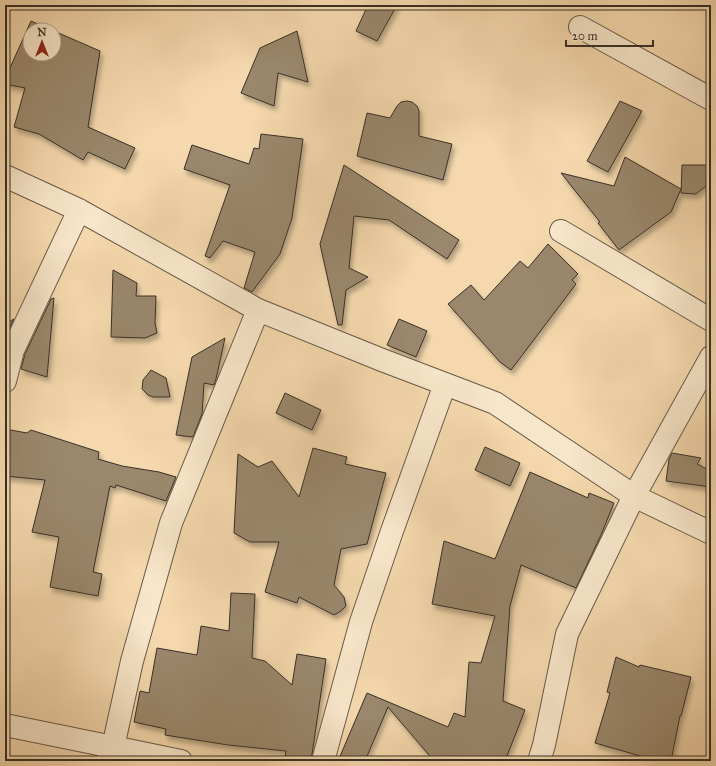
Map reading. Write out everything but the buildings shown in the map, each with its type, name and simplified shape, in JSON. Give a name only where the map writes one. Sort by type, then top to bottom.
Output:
[{"type":"street","points":[[580,27],[711,99]]},
{"type":"street","points":[[5,176],[79,210],[258,310],[382,360],[495,403],[634,496],[711,533]]},
{"type":"street","points":[[5,381],[9,348],[79,210]]},
{"type":"street","points":[[561,231],[711,320]]},
{"type":"street","points":[[110,754],[132,661],[171,523],[258,310]]},
{"type":"street","points":[[539,761],[544,745],[567,634],[634,496],[711,358]]},
{"type":"street","points":[[323,761],[361,622],[445,384]]},
{"type":"street","points":[[5,725],[110,754],[181,761]]}]
